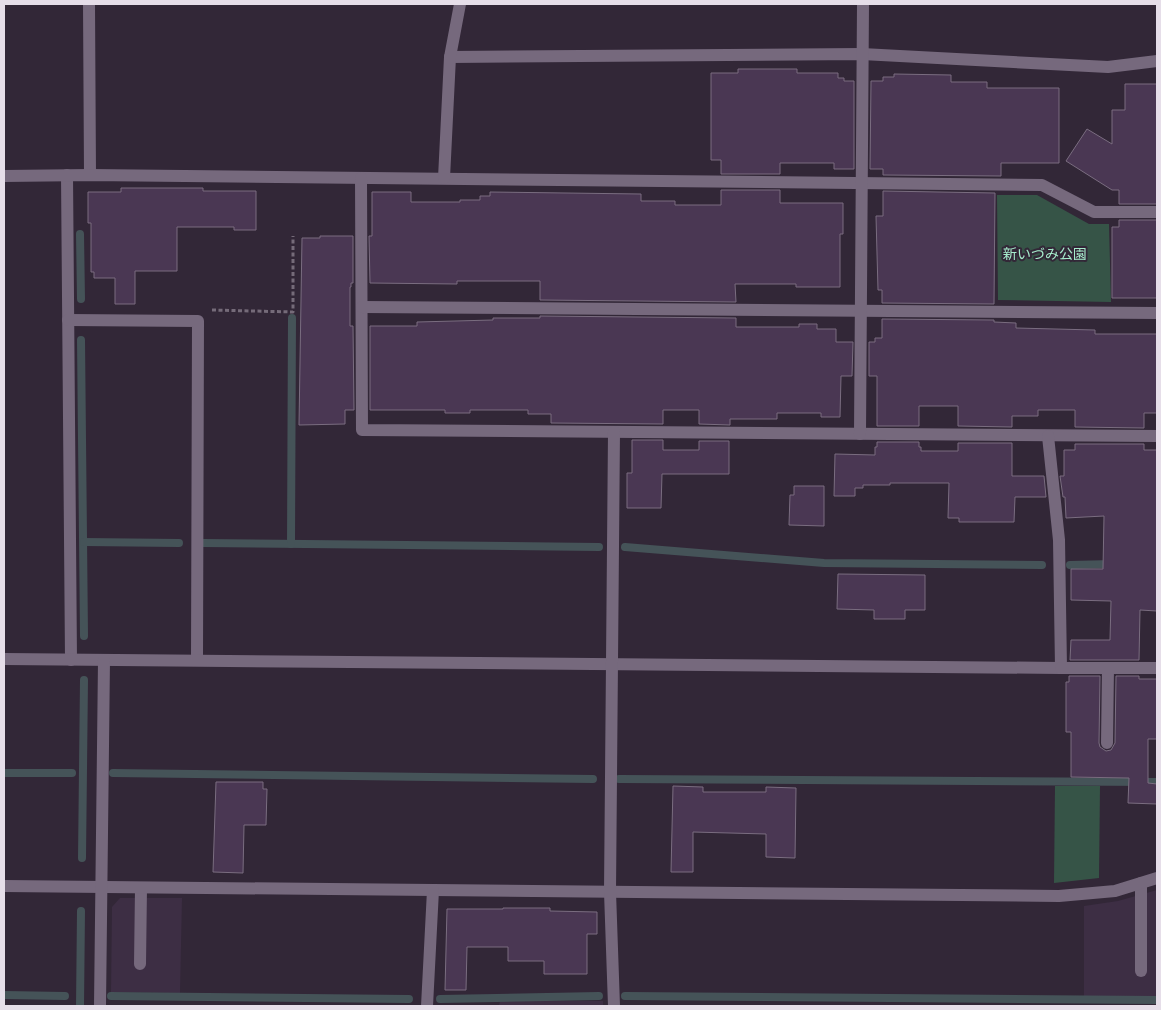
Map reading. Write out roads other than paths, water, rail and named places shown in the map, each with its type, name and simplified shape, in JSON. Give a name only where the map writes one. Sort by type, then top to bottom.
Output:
[{"type":"street","points":[[89,4],[90,175]]},
{"type":"street","points":[[444,178],[450,57],[460,4]]},
{"type":"street","points":[[860,434],[863,4]]},
{"type":"street","points":[[450,57],[862,54],[1108,67],[1157,61]]},
{"type":"street","points":[[67,175],[71,660]]},
{"type":"street","points":[[4,176],[444,178],[1042,185],[1094,212],[1157,212]]},
{"type":"street","points":[[361,178],[362,430],[1157,436]]},
{"type":"street","points":[[362,307],[1157,312]]},
{"type":"street","points":[[68,320],[198,321],[197,660]]},
{"type":"street","points":[[614,432],[610,892],[614,1006]]},
{"type":"street","points":[[1048,436],[1059,540],[1061,668]]},
{"type":"street","points":[[4,659],[1157,668]]},
{"type":"street","points":[[100,1006],[104,660]]},
{"type":"street","points":[[1108,668],[1108,743]]},
{"type":"street","points":[[4,886],[1059,896],[1115,891],[1157,878]]},
{"type":"street","points":[[1141,883],[1141,971]]},
{"type":"street","points":[[140,964],[141,888]]},
{"type":"street","points":[[427,1006],[433,890]]},
{"type":"waterway","points":[[80,234],[81,299]]},
{"type":"waterway","points":[[291,544],[292,318]]},
{"type":"waterway","points":[[81,340],[84,636]]},
{"type":"waterway","points":[[84,542],[179,543]]},
{"type":"waterway","points":[[203,543],[599,547]]},
{"type":"waterway","points":[[625,547],[824,563],[1042,565]]},
{"type":"waterway","points":[[1070,565],[1113,564]]},
{"type":"waterway","points":[[82,858],[84,680]]},
{"type":"waterway","points":[[4,773],[72,773]]},
{"type":"waterway","points":[[113,773],[593,779]]},
{"type":"waterway","points":[[619,779],[1157,782]]},
{"type":"waterway","points":[[80,1006],[81,911]]},
{"type":"waterway","points":[[4,995],[65,996]]},
{"type":"waterway","points":[[111,996],[409,999]]},
{"type":"waterway","points":[[440,999],[599,996]]},
{"type":"waterway","points":[[625,996],[1157,1000]]},
{"type":"park label","name":"新いづみ公園","points":[[1045,254]]}]
